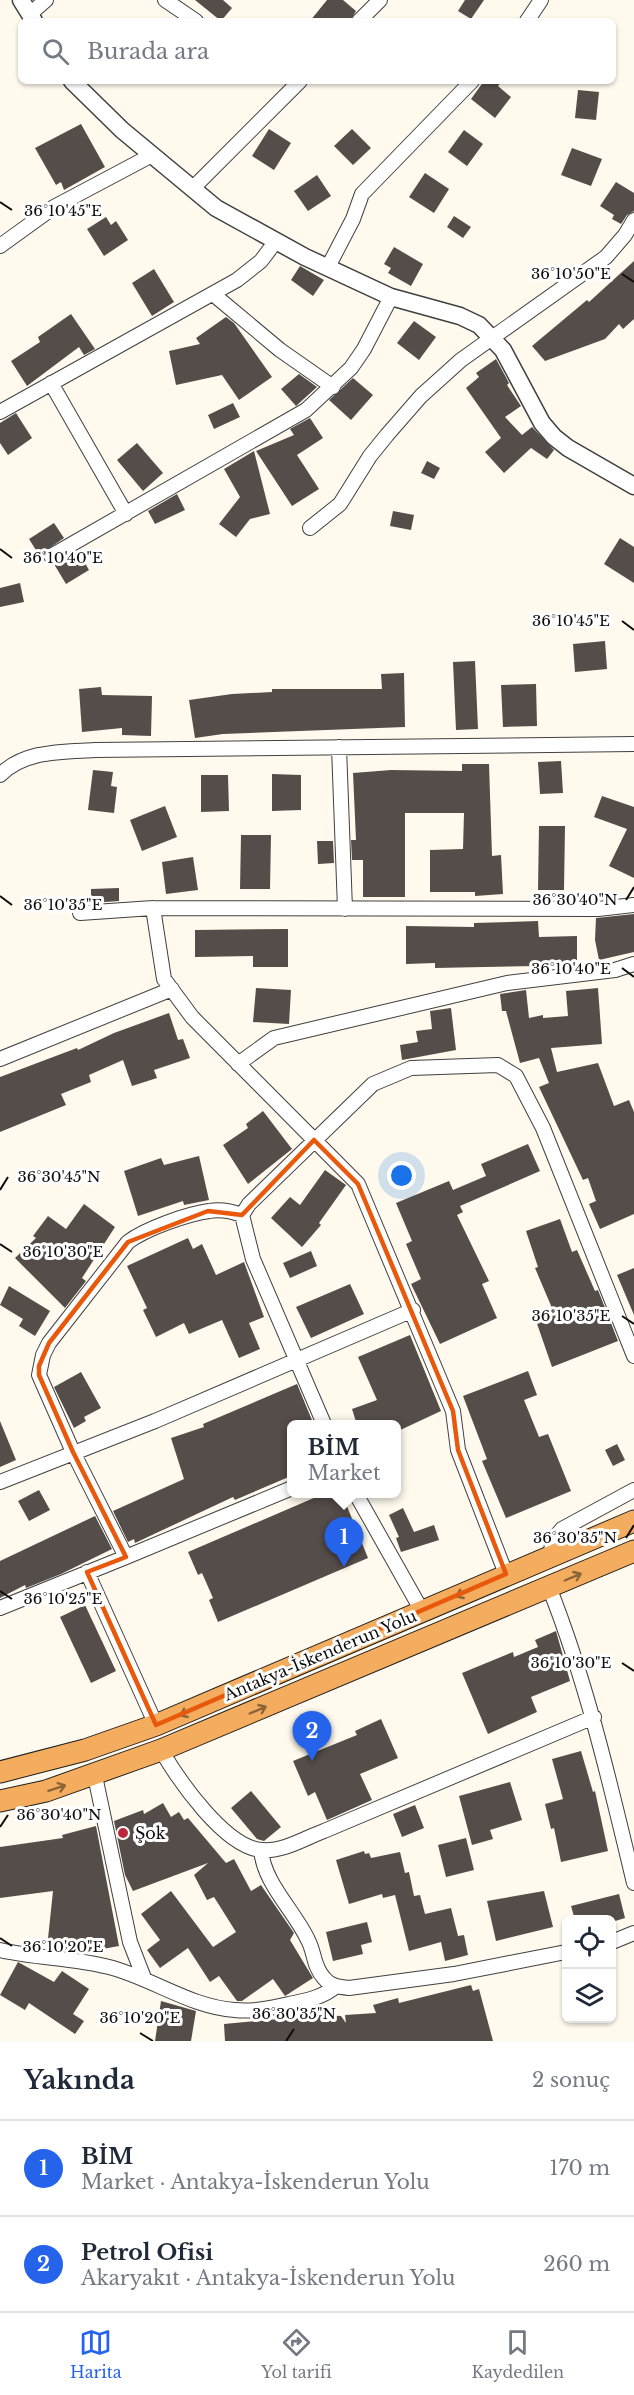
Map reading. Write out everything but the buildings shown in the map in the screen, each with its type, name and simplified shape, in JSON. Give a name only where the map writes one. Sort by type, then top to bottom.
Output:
[{"type":"highway","name":"Antakya-İskenderun Yolu","points":[[0,1772],[85,1750],[156,1725],[629,1522]]},
{"type":"highway","name":"Antakya-İskenderun Yolu","points":[[0,1802],[94,1776],[161,1750],[633,1552]]},
{"type":"street","points":[[28,12],[46,0]]},
{"type":"street","points":[[165,0],[192,18]]},
{"type":"street","points":[[362,18],[380,0]]},
{"type":"street","points":[[529,18],[541,0]]},
{"type":"street","points":[[75,84],[216,208],[276,242],[391,297],[460,316],[479,325],[492,336],[521,381],[542,423],[554,437],[568,448],[634,486]]},
{"type":"street","points":[[193,188],[292,84]]},
{"type":"street","points":[[328,267],[353,219],[362,194],[456,94],[468,84]]},
{"type":"street","points":[[0,246],[54,207],[152,154]]},
{"type":"street","points":[[310,528],[340,504],[370,456],[421,396],[492,336],[606,257],[625,235],[634,220]]},
{"type":"street","points":[[0,412],[251,271],[276,242]]},
{"type":"street","points":[[213,294],[280,350],[333,387]]},
{"type":"street","points":[[51,556],[306,410],[333,387],[364,349],[391,297]]},
{"type":"street","points":[[51,383],[126,514]]},
{"type":"street","points":[[0,775],[20,760],[37,754],[95,750],[634,744]]},
{"type":"street","points":[[339,747],[345,909]]},
{"type":"street","points":[[80,913],[153,908],[598,909],[634,905]]},
{"type":"street","points":[[153,908],[164,979],[192,1017],[358,1184],[453,1411],[458,1450],[506,1574]]},
{"type":"street","points":[[238,1064],[274,1038],[507,983],[615,970],[634,964]]},
{"type":"street","points":[[0,1059],[172,989]]},
{"type":"street","points":[[322,1420],[253,1259],[242,1215],[249,1204],[373,1084],[411,1068],[488,1064],[508,1069],[522,1086],[543,1128],[634,1356]]},
{"type":"street","points":[[126,1557],[73,1452],[39,1375],[42,1355],[128,1242],[138,1234],[208,1211],[231,1211],[242,1215]]},
{"type":"street","points":[[0,1482],[155,1421],[413,1311]]},
{"type":"street","points":[[0,1608],[287,1490]]},
{"type":"street","points":[[550,1556],[552,1541],[562,1529],[634,1490]]},
{"type":"street","points":[[358,1498],[422,1611]]},
{"type":"street","points":[[87,1572],[156,1725]]},
{"type":"street","points":[[549,1587],[568,1635],[594,1717],[634,1883]]},
{"type":"street","points":[[161,1750],[183,1786],[208,1815],[248,1846],[261,1850],[281,1848],[594,1717]]},
{"type":"street","points":[[94,1776],[130,1942],[144,1978]]},
{"type":"street","points":[[261,1850],[267,1874],[309,1942],[313,1961],[325,1980],[336,1986],[349,1988],[454,1974],[562,1953]]},
{"type":"street","points":[[616,1940],[634,1933]]},
{"type":"street","points":[[0,1950],[27,1956],[78,1960],[144,1978],[199,2003],[235,2010],[250,2011],[297,2002],[329,1993],[336,1986]]},
{"type":"highlighted area","points":[[314,1140],[358,1184],[453,1411],[458,1450],[506,1574],[156,1725],[87,1572],[126,1557],[73,1452],[39,1375],[39,1366],[49,1343],[128,1242],[208,1211],[242,1215]]},
{"type":"place","name":"BİM","points":[[344,1567]]},
{"type":"place","name":"Petrol Ofisi","points":[[312,1761]]},
{"type":"place","name":"Şok","points":[[123,1833]]}]
